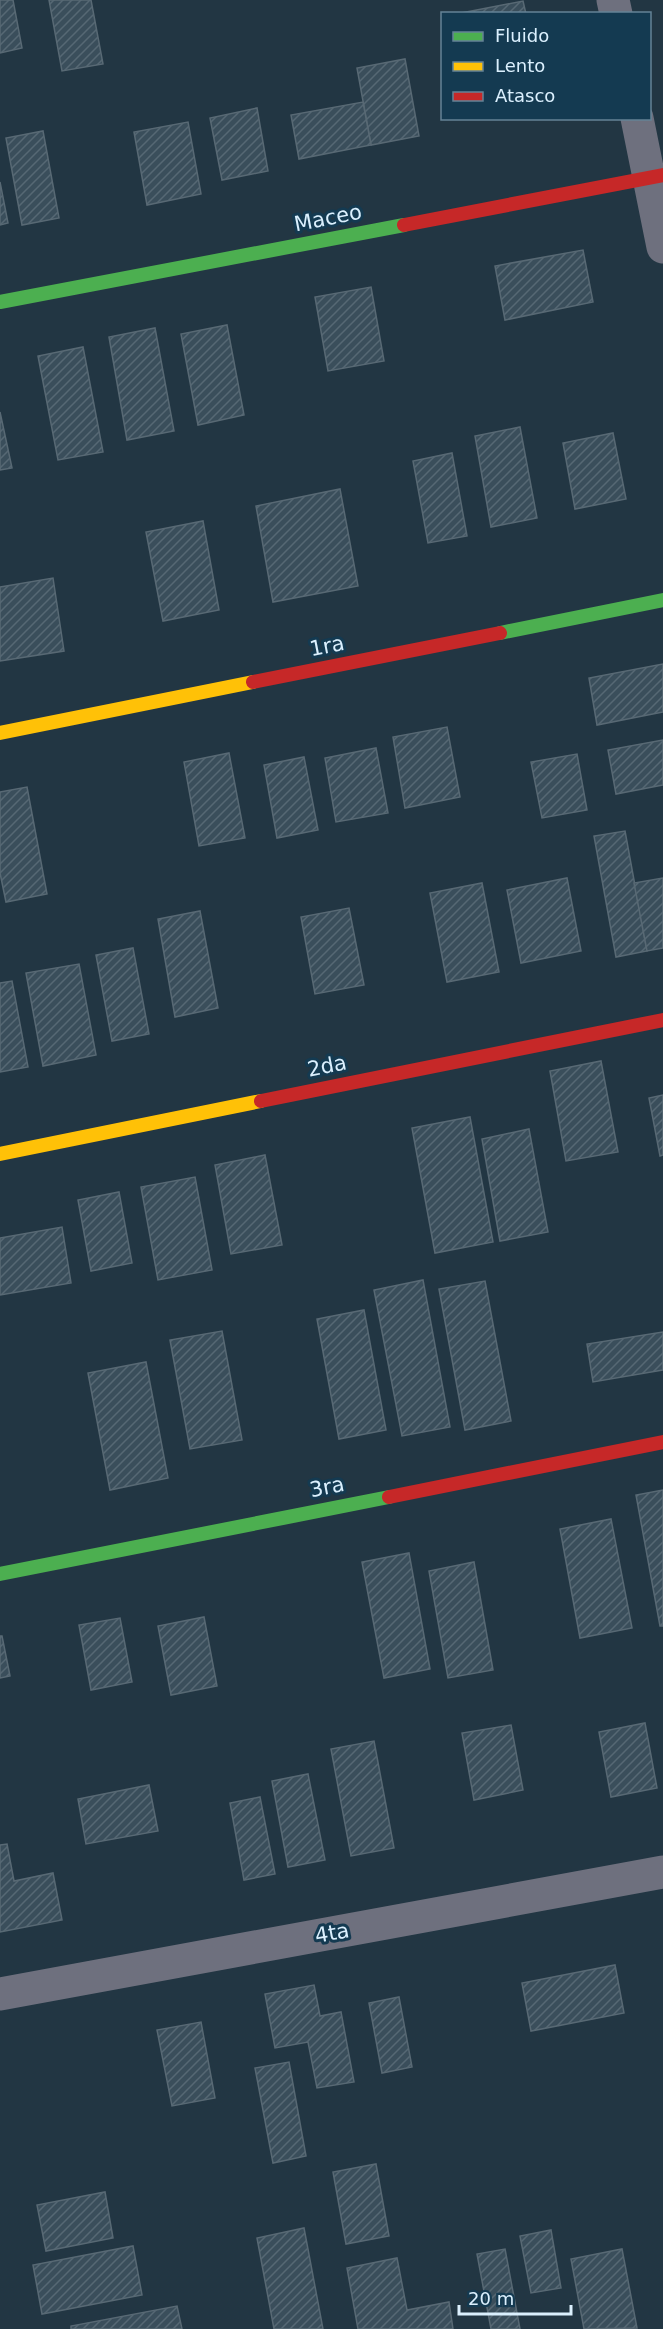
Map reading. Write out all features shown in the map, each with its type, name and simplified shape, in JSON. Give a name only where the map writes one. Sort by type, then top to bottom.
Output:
[{"type":"street","points":[[638,120],[656,176],[663,247]]},
{"type":"street","name":"Maceo","points":[[0,302],[656,176]]},
{"type":"street","name":"1ra","points":[[0,733],[663,600]]},
{"type":"street","name":"2da","points":[[0,1154],[663,1020]]},
{"type":"street","name":"3ra","points":[[0,1574],[663,1442]]},
{"type":"street","name":"4ta","points":[[0,1994],[663,1872]]},
{"type":"building","points":[[0,0],[13,0],[22,48],[0,53]]},
{"type":"building","points":[[49,0],[91,0],[103,64],[62,71]]},
{"type":"building","points":[[523,1],[526,12],[466,12]]},
{"type":"building","points":[[405,59],[419,136],[371,145],[357,68]]},
{"type":"building","points":[[363,102],[371,145],[299,159],[291,115]]},
{"type":"building","points":[[257,108],[268,171],[222,180],[210,118]]},
{"type":"building","points":[[188,122],[201,194],[147,205],[134,132]]},
{"type":"building","points":[[43,131],[59,218],[22,225],[6,138]]},
{"type":"building","points":[[0,182],[8,223],[0,225]]},
{"type":"building","points":[[583,250],[593,302],[505,320],[495,266]]},
{"type":"building","points":[[371,287],[384,361],[328,371],[315,297]]},
{"type":"building","points":[[227,325],[244,415],[198,425],[181,334]]},
{"type":"building","points":[[155,328],[174,431],[127,440],[109,337]]},
{"type":"building","points":[[83,347],[103,452],[58,460],[38,356]]},
{"type":"building","points":[[0,412],[12,468],[0,470]]},
{"type":"building","points":[[520,427],[537,518],[491,527],[475,436]]},
{"type":"building","points":[[613,433],[626,499],[575,509],[563,443]]},
{"type":"building","points":[[452,453],[467,536],[428,543],[413,461]]},
{"type":"building","points":[[340,489],[358,586],[273,602],[256,506]]},
{"type":"building","points":[[203,521],[219,610],[163,621],[146,532]]},
{"type":"building","points":[[53,578],[64,651],[0,661],[0,587]]},
{"type":"building","points":[[663,664],[663,712],[597,725],[589,678]]},
{"type":"building","points":[[447,727],[460,797],[405,808],[393,737]]},
{"type":"building","points":[[663,740],[663,785],[616,794],[608,750]]},
{"type":"building","points":[[376,748],[388,813],[336,822],[325,758]]},
{"type":"building","points":[[229,753],[245,838],[199,846],[184,762]]},
{"type":"building","points":[[577,754],[587,810],[542,818],[531,762]]},
{"type":"building","points":[[304,757],[318,830],[277,838],[264,765]]},
{"type":"building","points":[[27,787],[47,894],[6,902],[0,873],[0,792]]},
{"type":"building","points":[[625,831],[647,951],[616,957],[594,836]]},
{"type":"building","points":[[567,878],[581,951],[521,963],[507,890]]},
{"type":"building","points":[[663,878],[663,948],[647,951],[634,883]]},
{"type":"building","points":[[482,883],[499,972],[447,982],[430,893]]},
{"type":"building","points":[[349,908],[364,985],[315,994],[301,917]]},
{"type":"building","points":[[200,911],[218,1008],[175,1017],[158,919]]},
{"type":"building","points":[[133,948],[149,1034],[112,1041],[96,955]]},
{"type":"building","points":[[79,964],[96,1055],[43,1066],[26,973]]},
{"type":"building","points":[[12,981],[28,1067],[0,1072],[0,983]]},
{"type":"building","points":[[601,1061],[618,1152],[566,1161],[550,1071]]},
{"type":"building","points":[[663,1095],[663,1155],[660,1156],[649,1098]]},
{"type":"building","points":[[470,1117],[493,1242],[435,1253],[412,1128]]},
{"type":"building","points":[[529,1129],[548,1232],[500,1241],[482,1139]]},
{"type":"building","points":[[265,1155],[282,1245],[231,1254],[215,1165]]},
{"type":"building","points":[[195,1177],[212,1270],[158,1280],[141,1187]]},
{"type":"building","points":[[119,1192],[132,1263],[91,1271],[78,1200]]},
{"type":"building","points":[[62,1227],[71,1283],[0,1295],[0,1238]]},
{"type":"building","points":[[423,1280],[450,1427],[402,1436],[374,1290]]},
{"type":"building","points":[[485,1281],[511,1421],[465,1430],[439,1289]]},
{"type":"building","points":[[364,1310],[386,1430],[339,1439],[317,1319]]},
{"type":"building","points":[[222,1331],[242,1440],[190,1449],[170,1340]]},
{"type":"building","points":[[663,1332],[663,1370],[593,1382],[587,1344]]},
{"type":"building","points":[[146,1362],[168,1478],[110,1490],[88,1373]]},
{"type":"building","points":[[663,1490],[663,1626],[660,1626],[636,1495]]},
{"type":"building","points":[[611,1519],[632,1628],[580,1638],[560,1529]]},
{"type":"building","points":[[409,1553],[430,1669],[384,1678],[362,1562]]},
{"type":"building","points":[[474,1562],[493,1670],[448,1678],[429,1571]]},
{"type":"building","points":[[204,1617],[217,1686],[171,1695],[158,1626]]},
{"type":"building","points":[[120,1618],[132,1682],[91,1690],[79,1625]]},
{"type":"building","points":[[0,1636],[2,1636],[10,1676],[0,1678]]},
{"type":"building","points":[[645,1723],[657,1788],[611,1797],[599,1732]]},
{"type":"building","points":[[511,1725],[523,1790],[474,1800],[462,1733]]},
{"type":"building","points":[[374,1741],[394,1848],[351,1856],[331,1749]]},
{"type":"building","points":[[308,1774],[325,1860],[288,1867],[272,1781]]},
{"type":"building","points":[[149,1785],[158,1831],[86,1844],[78,1799]]},
{"type":"building","points":[[260,1797],[275,1874],[244,1880],[230,1803]]},
{"type":"building","points":[[7,1844],[14,1881],[53,1873],[62,1920],[0,1932],[0,1845]]},
{"type":"building","points":[[615,1965],[624,2013],[531,2031],[522,1983]]},
{"type":"building","points":[[314,1985],[320,2016],[341,2012],[354,2082],[317,2088],[308,2042],[275,2048],[265,1994]]},
{"type":"building","points":[[399,1997],[412,2067],[382,2073],[369,2003]]},
{"type":"building","points":[[201,2022],[215,2098],[172,2106],[157,2030]]},
{"type":"building","points":[[289,2062],[306,2156],[273,2163],[255,2068]]},
{"type":"building","points":[[376,2164],[389,2236],[346,2244],[333,2172]]},
{"type":"building","points":[[105,2192],[113,2238],[46,2251],[37,2205]]},
{"type":"building","points":[[304,2228],[323,2329],[274,2329],[257,2238]]},
{"type":"building","points":[[551,2230],[561,2288],[531,2293],[520,2236]]},
{"type":"building","points":[[133,2246],[142,2295],[42,2314],[33,2265]]},
{"type":"building","points":[[505,2249],[520,2329],[491,2329],[477,2254]]},
{"type":"building","points":[[622,2249],[637,2328],[584,2329],[571,2259]]},
{"type":"building","points":[[397,2258],[407,2310],[449,2302],[453,2329],[358,2329],[347,2268]]},
{"type":"building","points":[[177,2306],[182,2329],[71,2329],[71,2326]]},
{"type":"traffic: fast","points":[[0,302],[404,225]]},
{"type":"traffic: fast","points":[[500,633],[663,600]]},
{"type":"traffic: fast","points":[[0,1574],[389,1497]]},
{"type":"traffic: slow","points":[[0,733],[253,682]]},
{"type":"traffic: slow","points":[[0,1154],[261,1101]]},
{"type":"traffic: jam","points":[[404,225],[663,175]]},
{"type":"traffic: jam","points":[[253,682],[500,633]]},
{"type":"traffic: jam","points":[[261,1101],[663,1020]]},
{"type":"traffic: jam","points":[[389,1497],[663,1442]]}]
